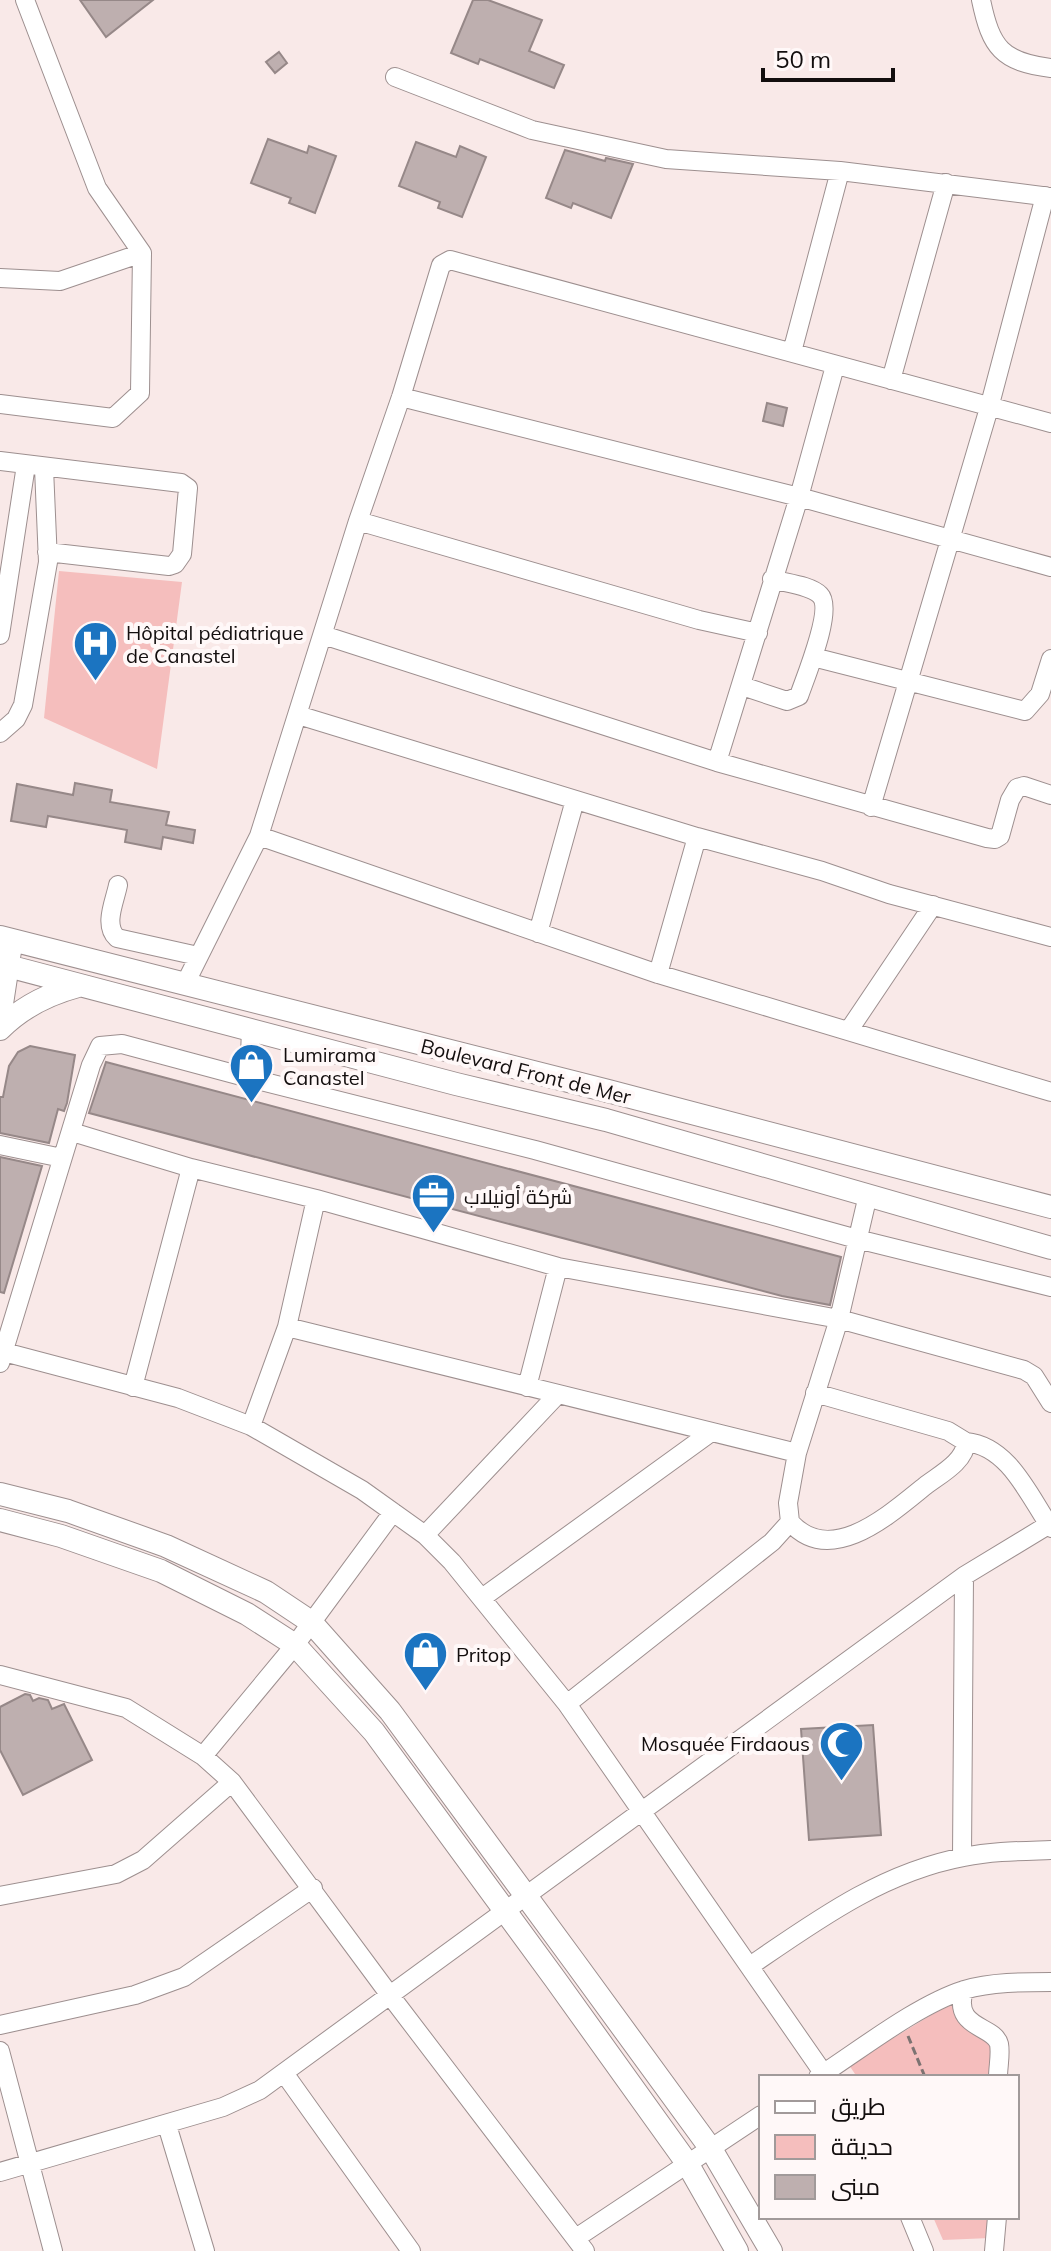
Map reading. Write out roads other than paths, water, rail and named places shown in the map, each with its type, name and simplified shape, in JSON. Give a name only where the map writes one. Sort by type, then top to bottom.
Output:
[{"type":"main road","points":[[0,1017],[5,938]]},
{"type":"main road","name":"Boulevard Front de Mer","points":[[5,938],[1051,1207]]},
{"type":"main road","points":[[4,965],[606,1120],[1051,1248]]},
{"type":"main road","points":[[0,1029],[42,998],[80,985]]},
{"type":"main road","points":[[0,1494],[68,1511],[166,1546],[266,1592],[311,1622],[390,1711],[526,1895],[711,2149],[771,2251]]},
{"type":"main road","points":[[0,1520],[61,1536],[161,1571],[247,1614],[295,1645],[374,1732],[505,1910],[687,2163],[737,2251]]},
{"type":"street","points":[[0,404],[113,418],[140,393],[142,253],[97,188],[25,0]]},
{"type":"street","points":[[981,0],[990,35],[997,47],[1019,63],[1051,68]]},
{"type":"street","points":[[395,77],[532,130],[666,159],[840,171],[1048,197],[871,807]]},
{"type":"street","points":[[792,352],[840,171]]},
{"type":"street","points":[[891,380],[946,183]]},
{"type":"street","points":[[0,278],[60,281],[142,253]]},
{"type":"street","points":[[185,984],[259,836],[358,521],[401,397],[438,269],[450,260],[1051,423]]},
{"type":"street","points":[[717,762],[799,497],[835,366]]},
{"type":"street","points":[[401,397],[799,497],[1051,567]]},
{"type":"street","points":[[0,461],[181,483],[189,492],[182,554],[175,564],[169,566],[47,552]]},
{"type":"street","points":[[0,635],[21,500],[35,466]]},
{"type":"street","points":[[0,733],[16,719],[23,705],[47,573],[45,504],[35,466]]},
{"type":"street","points":[[21,500],[45,504]]},
{"type":"street","points":[[358,521],[685,616],[758,633]]},
{"type":"street","points":[[742,686],[794,701],[799,696],[813,657],[824,604],[820,595],[772,579]]},
{"type":"street","points":[[323,635],[717,762],[995,839],[1002,833],[1012,794],[1017,788],[1024,786],[1051,795]]},
{"type":"street","points":[[813,657],[1025,711],[1040,694],[1051,659]]},
{"type":"street","points":[[298,715],[697,837],[822,871],[889,894],[1051,937]]},
{"type":"street","points":[[538,933],[575,800]]},
{"type":"street","points":[[259,836],[658,974],[1051,1092]]},
{"type":"street","points":[[658,974],[697,837]]},
{"type":"street","points":[[118,885],[109,925],[112,935],[198,956]]},
{"type":"street","points":[[849,1030],[933,905]]},
{"type":"street","points":[[249,1078],[251,1030]]},
{"type":"street","points":[[822,2075],[567,1704],[452,1562],[425,1535],[362,1490],[251,1426],[178,1398],[2,1358],[91,1065],[100,1046],[122,1044],[535,1150],[857,1239],[1051,1287]]},
{"type":"street","points":[[72,1132],[191,1168],[316,1199],[558,1267],[839,1319],[1024,1370],[1034,1376],[1051,1403]]},
{"type":"street","points":[[0,1145],[62,1158]]},
{"type":"street","points":[[133,1387],[191,1168]]},
{"type":"street","points":[[868,1195],[839,1319],[797,1453],[788,1503],[790,1522],[802,1533],[818,1540],[843,1538],[865,1529],[889,1516],[954,1463],[964,1453],[966,1442]]},
{"type":"street","points":[[251,1426],[287,1327],[316,1199]]},
{"type":"street","points":[[527,1387],[558,1267]]},
{"type":"street","points":[[287,1327],[797,1453]]},
{"type":"street","points":[[0,2172],[167,2125],[223,2107],[260,2090],[964,1576],[1050,1526],[1002,1458],[988,1447],[966,1442],[948,1431],[815,1393]]},
{"type":"street","points":[[425,1535],[558,1394]]},
{"type":"street","points":[[482,1598],[710,1433]]},
{"type":"street","points":[[203,1756],[295,1645],[393,1512]]},
{"type":"street","points":[[567,1704],[772,1542],[790,1522]]},
{"type":"street","points":[[962,1857],[964,1576]]},
{"type":"street","points":[[0,1675],[126,1708],[203,1756],[232,1782],[580,2245],[687,2163],[759,2116]]},
{"type":"street","points":[[0,1896],[116,1874],[143,1860],[232,1782]]},
{"type":"street","points":[[750,1966],[821,1917],[872,1887],[962,1857],[1051,1850]]},
{"type":"street","points":[[0,2025],[135,1995],[184,1977],[313,1888]]},
{"type":"street","points":[[824,2075],[902,2022],[964,1990],[1051,1982]]},
{"type":"street","points":[[964,1990],[962,2005],[965,2013],[972,2023],[996,2039],[999,2045],[998,2075]]},
{"type":"street","points":[[0,2051],[53,2251]]},
{"type":"street","points":[[284,2073],[411,2251]]},
{"type":"street","points":[[167,2125],[205,2251]]},
{"type":"street","points":[[911,2219],[924,2251]]},
{"type":"street","points":[[994,2251],[997,2219]]},
{"type":"place","name":"Hôpital pédiatrique de Canastel","points":[[95,682]]},
{"type":"place","name":"Lumirama Canastel","points":[[252,1105]]},
{"type":"place","name":"شركة أونيلاب","points":[[433,1235]]},
{"type":"place","name":"Pritop","points":[[425,1693]]},
{"type":"place","name":"Mosquée Firdaous","points":[[841,1782]]}]
